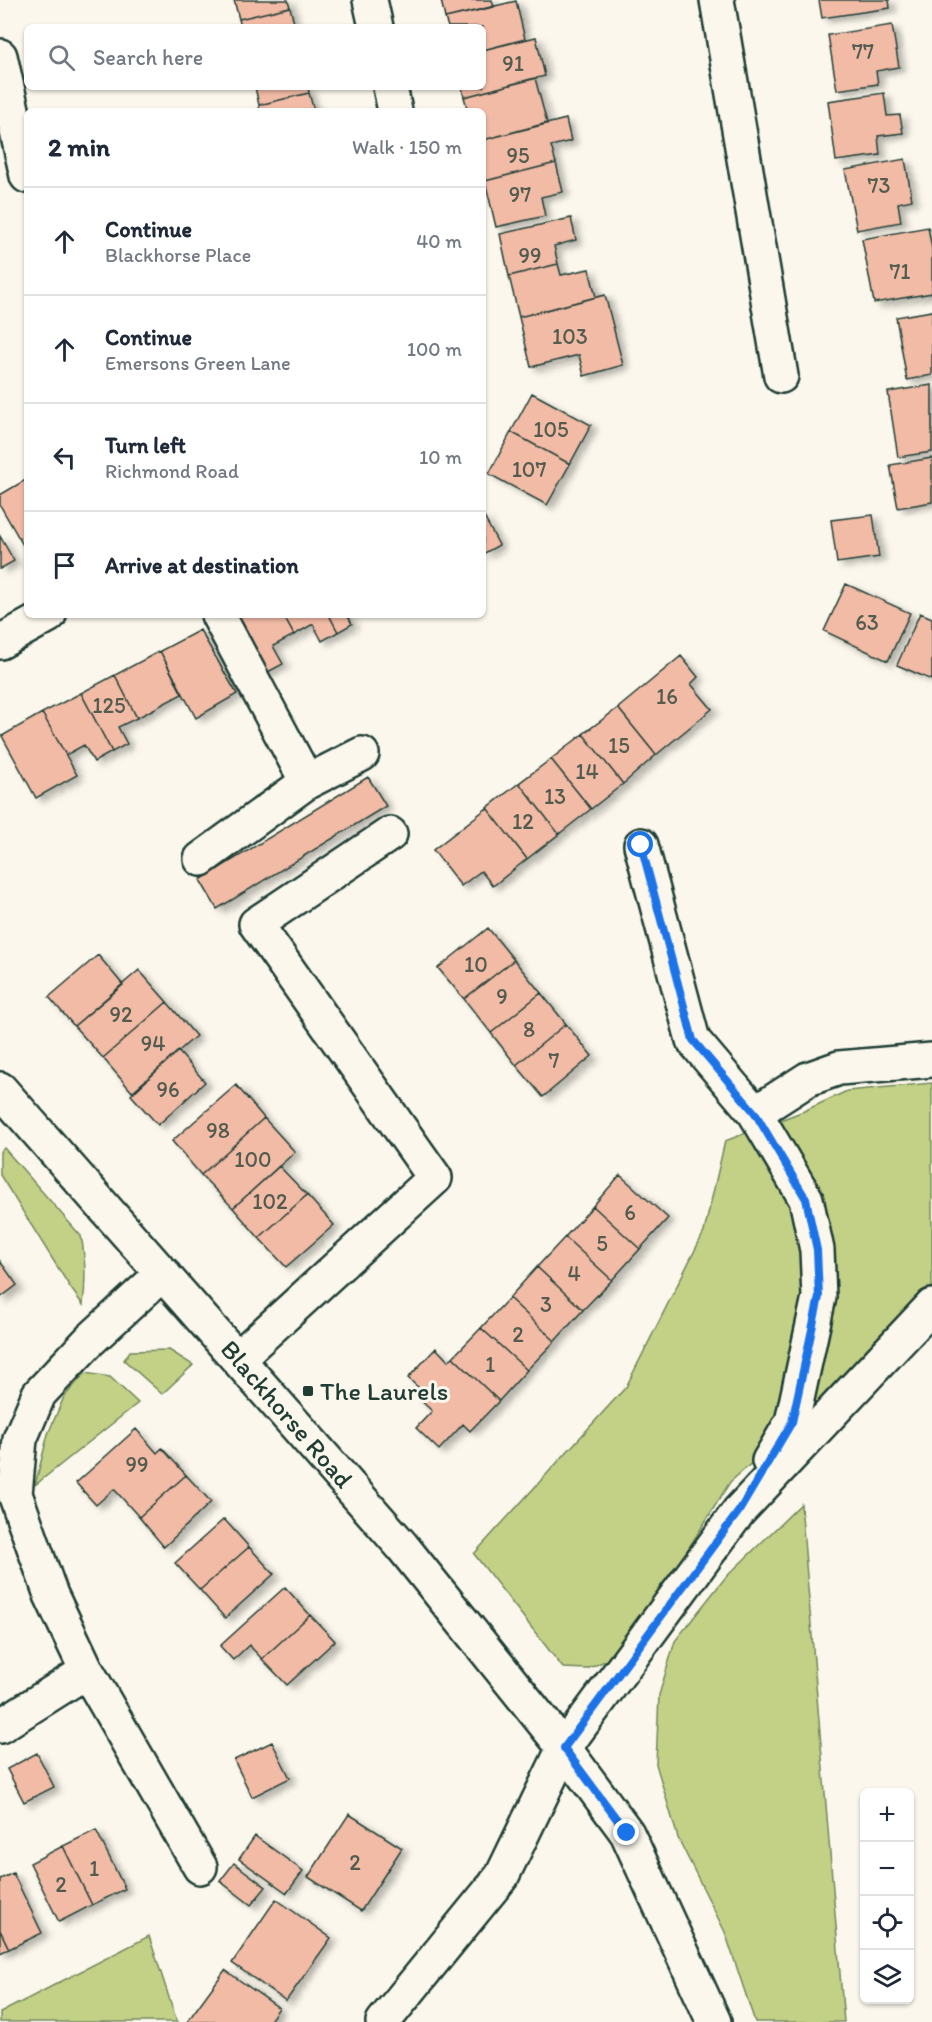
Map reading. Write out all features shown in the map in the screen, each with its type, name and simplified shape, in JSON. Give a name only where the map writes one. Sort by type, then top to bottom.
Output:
[{"type":"street","points":[[370,0],[375,24]]},
{"type":"street","points":[[717,0],[781,376]]},
{"type":"street","points":[[0,56],[24,163]]},
{"type":"street","points":[[391,90],[394,108]]},
{"type":"street","points":[[0,642],[44,618]]},
{"type":"street","points":[[220,618],[307,782]]},
{"type":"street","points":[[201,859],[307,782],[362,754]]},
{"type":"street","points":[[238,1358],[435,1178],[256,924],[390,834]]},
{"type":"street","points":[[383,2022],[502,1876],[564,1748],[739,1511],[792,1422],[819,1297],[817,1250],[806,1199],[755,1113],[693,1040],[641,845]]},
{"type":"street","points":[[755,1113],[808,1079],[839,1068],[932,1060]]},
{"type":"street","name":"Blackhorse Road","points":[[0,1089],[406,1551],[564,1748],[627,1833],[714,2022]]},
{"type":"street","points":[[163,1273],[89,1341],[39,1394],[21,1439],[15,1494],[51,1595],[87,1671],[200,1867]]},
{"type":"street","points":[[739,1511],[932,1306]]},
{"type":"street","points":[[0,1726],[87,1671]]},
{"type":"green space","points":[[932,1083],[932,1287],[823,1401],[730,1482],[623,1653],[587,1669],[563,1668],[474,1554],[626,1387],[704,1232],[725,1141],[804,1111],[847,1091]]},
{"type":"green space","points":[[4,1148],[81,1236],[85,1270],[83,1305],[0,1175],[0,1152]]},
{"type":"green space","points":[[169,1350],[193,1365],[162,1394],[124,1360],[130,1351]]},
{"type":"green space","points":[[85,1373],[110,1377],[138,1403],[35,1485],[48,1434],[64,1397]]},
{"type":"green space","points":[[801,1504],[844,2022],[755,2022],[725,1932],[678,1838],[656,1764],[659,1695],[675,1641],[725,1578]]},
{"type":"green space","points":[[149,1936],[177,2022],[0,2022],[0,2013]]},
{"type":"building","points":[[234,0],[288,0],[290,7],[239,19]]},
{"type":"building","points":[[441,0],[492,0],[494,7],[445,18]]},
{"type":"building","points":[[819,0],[889,0],[890,8],[822,18]]},
{"type":"building","points":[[516,1],[525,39],[486,49],[486,24],[447,24],[445,18]]},
{"type":"building","points":[[290,7],[294,24],[240,24],[239,19]]},
{"type":"building","points":[[892,25],[899,67],[876,71],[878,84],[837,90],[828,35]]},
{"type":"building","points":[[536,37],[545,76],[464,97],[463,90],[486,90],[486,49]]},
{"type":"building","points":[[535,78],[547,123],[486,139],[486,108],[467,108],[464,97]]},
{"type":"building","points":[[256,90],[308,90],[309,93],[259,105]]},
{"type":"building","points":[[309,93],[313,108],[260,108],[259,105]]},
{"type":"building","points":[[884,93],[887,116],[900,115],[903,133],[878,136],[880,155],[836,161],[828,101]]},
{"type":"building","points":[[566,119],[571,141],[551,146],[556,163],[486,181],[486,139]]},
{"type":"building","points":[[905,159],[912,200],[898,203],[901,222],[857,230],[845,170]]},
{"type":"building","points":[[556,163],[563,192],[541,197],[545,216],[496,227],[486,181]]},
{"type":"building","points":[[571,218],[576,240],[554,246],[558,264],[509,276],[500,234]]},
{"type":"building","points":[[928,227],[932,249],[932,293],[874,303],[862,239]]},
{"type":"building","points":[[558,264],[561,275],[589,269],[596,297],[519,317],[509,276]]},
{"type":"building","points":[[605,295],[623,365],[584,376],[579,355],[531,367],[519,317]]},
{"type":"building","points":[[932,311],[932,375],[907,380],[896,317]]},
{"type":"building","points":[[932,385],[932,452],[898,457],[888,392]]},
{"type":"building","points":[[532,393],[591,425],[570,464],[511,432]]},
{"type":"building","points":[[511,432],[570,464],[547,505],[489,474]]},
{"type":"building","points":[[932,458],[932,502],[898,508],[890,465]]},
{"type":"building","points":[[24,481],[24,547],[0,505],[0,495]]},
{"type":"building","points":[[873,515],[879,557],[837,563],[831,520]]},
{"type":"building","points":[[486,521],[499,545],[486,552]]},
{"type":"building","points":[[0,536],[14,561],[0,569]]},
{"type":"building","points":[[846,584],[910,613],[888,661],[824,631]]},
{"type":"building","points":[[920,613],[932,618],[932,680],[897,665]]},
{"type":"building","points":[[234,618],[285,618],[294,635],[273,646],[283,664],[264,674]]},
{"type":"building","points":[[285,618],[331,618],[338,632],[322,641],[313,624],[294,635]]},
{"type":"building","points":[[331,618],[349,618],[352,624],[338,632]]},
{"type":"building","points":[[200,630],[237,694],[196,718],[160,651]]},
{"type":"building","points":[[160,651],[182,694],[137,718],[115,675]]},
{"type":"building","points":[[681,656],[698,677],[691,684],[712,709],[656,755],[618,708]]},
{"type":"building","points":[[115,675],[137,718],[118,727],[127,744],[112,752],[81,693]]},
{"type":"building","points":[[81,693],[112,752],[94,762],[84,745],[66,755],[42,713]]},
{"type":"building","points":[[618,708],[656,755],[623,784],[583,734]]},
{"type":"building","points":[[42,713],[77,775],[36,798],[2,736]]},
{"type":"building","points":[[583,734],[623,784],[591,809],[551,759]]},
{"type":"building","points":[[551,759],[591,809],[559,834],[519,783]]},
{"type":"building","points":[[368,777],[386,806],[217,909],[200,880]]},
{"type":"building","points":[[519,783],[559,834],[527,859],[487,808]]},
{"type":"building","points":[[487,808],[527,859],[493,886],[481,871],[461,886],[433,850]]},
{"type":"building","points":[[488,928],[514,960],[464,999],[438,968]]},
{"type":"building","points":[[98,955],[123,985],[74,1026],[49,997]]},
{"type":"building","points":[[514,960],[541,993],[491,1033],[464,999]]},
{"type":"building","points":[[139,970],[167,1002],[103,1058],[74,1026]]},
{"type":"building","points":[[541,993],[566,1024],[516,1065],[491,1033]]},
{"type":"building","points":[[167,1002],[196,1036],[132,1092],[103,1058]]},
{"type":"building","points":[[566,1024],[592,1056],[543,1097],[516,1065]]},
{"type":"building","points":[[178,1051],[205,1082],[158,1125],[131,1095]]},
{"type":"building","points":[[236,1085],[264,1118],[201,1175],[172,1141]]},
{"type":"building","points":[[264,1118],[295,1152],[233,1208],[201,1175]]},
{"type":"building","points":[[279,1166],[307,1195],[259,1238],[233,1208]]},
{"type":"building","points":[[620,1175],[668,1218],[640,1249],[593,1206]]},
{"type":"building","points":[[307,1195],[334,1225],[286,1267],[259,1238]]},
{"type":"building","points":[[593,1206],[640,1249],[612,1280],[565,1237]]},
{"type":"building","points":[[565,1237],[612,1280],[583,1310],[537,1267]]},
{"type":"building","points":[[0,1261],[17,1285],[0,1298]]},
{"type":"building","points":[[537,1267],[583,1310],[555,1341],[509,1298]]},
{"type":"building","points":[[509,1298],[555,1341],[527,1370],[481,1328]]},
{"type":"building","points":[[481,1328],[527,1370],[499,1401],[453,1357]]},
{"type":"building","points":[[436,1348],[448,1361],[453,1357],[499,1401],[470,1431],[463,1424],[439,1450],[416,1428],[432,1411],[416,1396],[421,1390],[408,1378]]},
{"type":"building","points":[[136,1429],[157,1453],[162,1448],[186,1475],[139,1517],[114,1489],[96,1505],[76,1483]]},
{"type":"building","points":[[186,1475],[211,1502],[164,1547],[139,1517]]},
{"type":"building","points":[[224,1519],[249,1547],[200,1590],[175,1563]]},
{"type":"building","points":[[249,1547],[274,1574],[225,1618],[200,1590]]},
{"type":"building","points":[[285,1587],[310,1615],[262,1659],[249,1645],[233,1660],[220,1646]]},
{"type":"building","points":[[310,1615],[335,1641],[287,1685],[262,1659]]},
{"type":"building","points":[[272,1742],[290,1778],[252,1797],[234,1760]]},
{"type":"building","points":[[37,1753],[54,1787],[24,1802],[7,1769]]},
{"type":"building","points":[[349,1814],[402,1848],[361,1911],[308,1877]]},
{"type":"building","points":[[96,1830],[125,1889],[92,1905],[63,1846]]},
{"type":"building","points":[[255,1836],[303,1871],[287,1893],[239,1859]]},
{"type":"building","points":[[63,1846],[92,1905],[59,1922],[30,1863]]},
{"type":"building","points":[[234,1863],[266,1887],[251,1905],[220,1881]]},
{"type":"building","points":[[13,1873],[42,1933],[9,1949],[0,1930],[0,1879]]},
{"type":"building","points":[[276,1899],[331,1938],[286,2001],[232,1963]]},
{"type":"building","points":[[0,1930],[9,1949],[0,1953]]},
{"type":"building","points":[[225,1970],[279,2008],[269,2022],[187,2022]]},
{"type":"place","name":"The Laurels","points":[[308,1391]]},
{"type":"route","points":[[627,1833],[564,1748],[739,1511],[792,1422],[819,1297],[817,1250],[806,1199],[755,1113],[693,1040],[641,845]]}]
